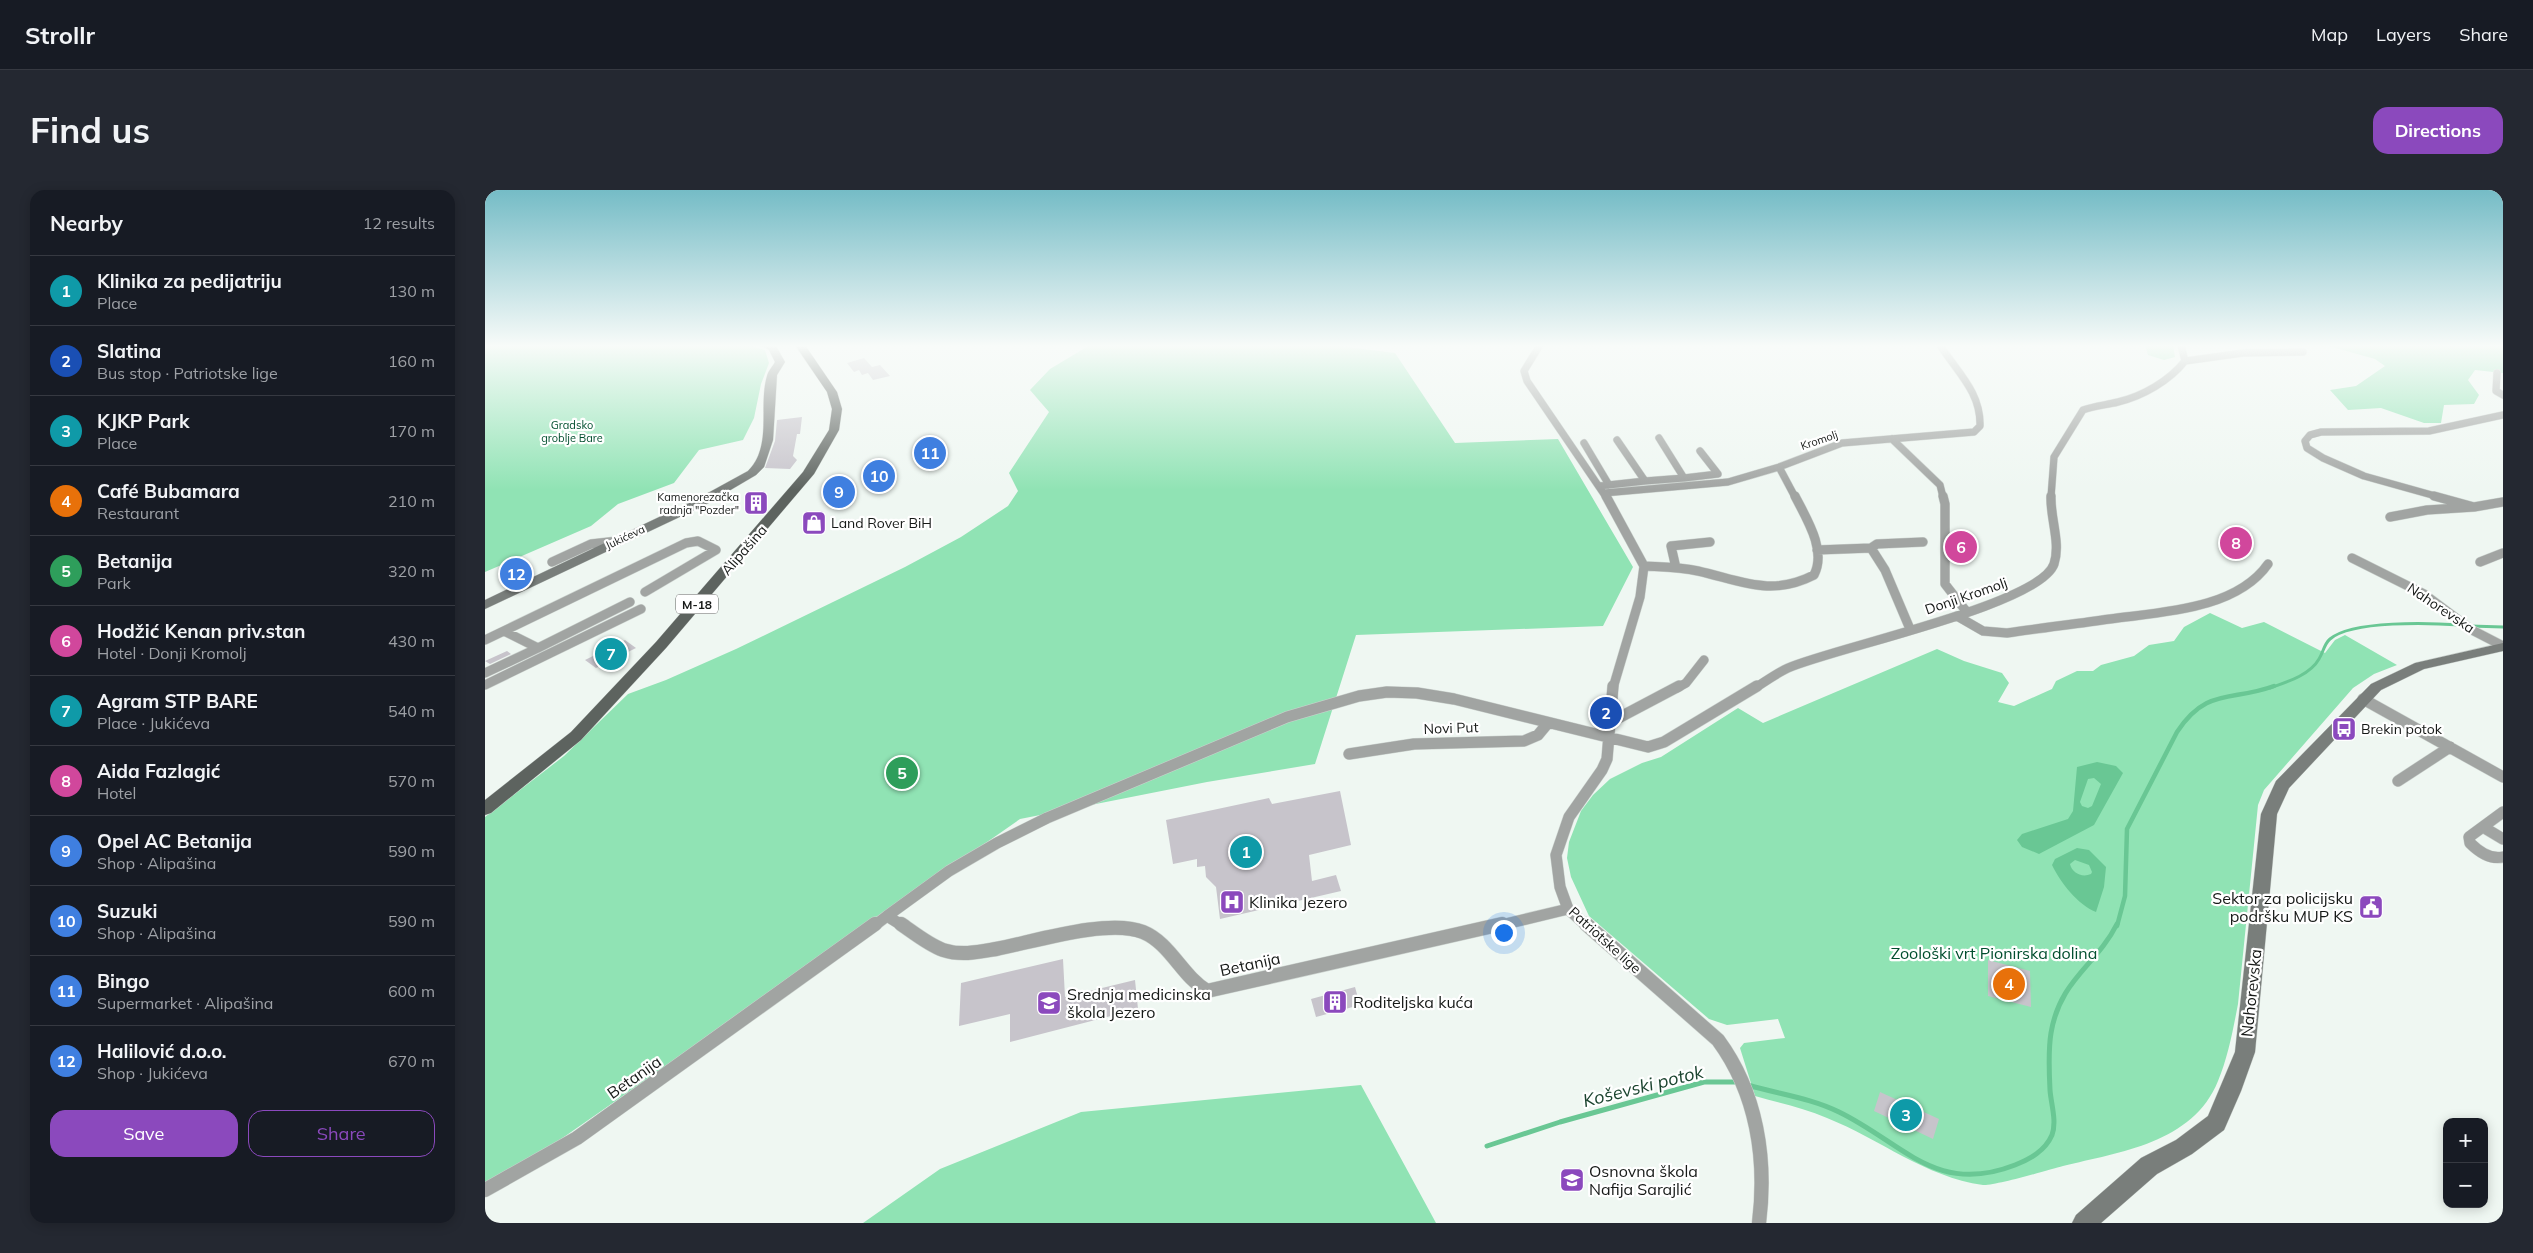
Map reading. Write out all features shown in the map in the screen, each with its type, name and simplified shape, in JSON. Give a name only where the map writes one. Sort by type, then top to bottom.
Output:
[{"type":"main road","name":"Alipašina","points":[[485,809],[576,736],[661,645],[808,474],[835,430],[837,409],[832,393]]},
{"type":"street","name":"Jukićeva","points":[[485,605],[746,478],[758,467],[768,440],[771,393]]},
{"type":"street","points":[[1536,393],[1604,488]]},
{"type":"street","name":"Kromolj","points":[[1604,488],[1728,482],[1779,467],[1842,443],[1973,432],[1980,426],[1981,420],[1973,393]]},
{"type":"street","name":"Donji Kromolj","points":[[887,916],[949,872],[997,843],[1047,818],[1287,717],[1325,705],[1373,694],[1417,693],[1454,699],[1640,747],[1659,745],[1788,668],[1909,629],[1957,616],[2031,587],[2045,578],[2054,566],[2056,550],[2051,501],[2054,457],[2083,410],[2127,400],[2140,393]]},
{"type":"street","points":[[2474,507],[2384,481],[2332,462],[2307,448],[2305,441],[2307,437],[2315,433],[2333,430],[2429,431],[2503,415]]},
{"type":"street","points":[[1659,438],[1684,478]]},
{"type":"street","points":[[1893,439],[1940,485],[1945,504],[1945,584],[1966,611]]},
{"type":"street","points":[[1617,440],[1645,481]]},
{"type":"street","points":[[1584,443],[1604,488],[1644,566],[1697,571],[1749,586],[1793,586],[1814,575],[1819,561],[1817,550],[1803,512],[1779,467]]},
{"type":"street","points":[[1604,488],[1645,481],[1718,474],[1700,451]]},
{"type":"street","points":[[2390,517],[2427,510],[2474,507],[2503,502]]},
{"type":"street","points":[[552,562],[591,544],[618,541]]},
{"type":"street","points":[[485,640],[686,543],[698,541],[717,550],[645,592]]},
{"type":"street","points":[[1676,568],[1671,546],[1710,542]]},
{"type":"street","points":[[1817,550],[1871,548],[1877,544],[1923,542]]},
{"type":"street","points":[[1871,548],[1885,570],[1909,629]]},
{"type":"street","points":[[2480,562],[2503,553]]},
{"type":"street","name":"Nahorevska","points":[[2352,558],[2424,594],[2472,630],[2503,647]]},
{"type":"street","points":[[1957,616],[1983,631],[2007,633],[2191,608],[2208,603],[2252,581],[2269,564]]},
{"type":"street","name":"Patriotske lige","points":[[1644,566],[1640,598],[1612,691],[1609,751],[1605,765],[1569,817],[1556,855],[1560,887],[1568,909],[1718,1040],[1735,1063],[1749,1098],[1757,1130],[1763,1191],[1759,1223]]},
{"type":"street","points":[[485,673],[630,602]]},
{"type":"street","points":[[485,685],[641,609]]},
{"type":"street","points":[[504,631],[538,648]]},
{"type":"street","name":"Nahorevska","points":[[2084,1223],[2149,1166],[2184,1147],[2216,1123],[2231,1091],[2245,1052],[2269,814],[2282,785],[2363,698],[2376,687],[2420,666],[2503,647]]},
{"type":"street","points":[[1609,723],[1686,683],[1703,660]]},
{"type":"street","points":[[2363,698],[2503,777]]},
{"type":"street","name":"Novi Put","points":[[1349,754],[1372,748],[1417,743],[1524,741],[1538,735],[1548,723]]},
{"type":"street","points":[[2398,782],[2450,748]]},
{"type":"street","points":[[2503,812],[2469,837],[2470,843],[2487,855],[2499,859],[2503,857]]},
{"type":"street","points":[[2483,827],[2503,839]]},
{"type":"street","name":"Betanija","points":[[485,1190],[577,1138],[676,1069],[887,916],[937,947],[963,954],[1098,930],[1141,931],[1168,950],[1194,984],[1207,991],[1289,974],[1568,909]]},
{"type":"green space","name":"Gradsko groblje Bare","points":[[485,393],[759,393],[754,418],[743,440],[699,450],[674,483],[618,504],[591,526],[485,572]]},
{"type":"green space","points":[[1033,393],[1422,393],[1455,443],[1558,439],[1633,567],[1603,626],[1356,635],[1315,764],[1207,782],[1020,819],[485,1192],[485,817],[564,756],[628,694],[666,680],[736,649],[905,567],[961,537],[1008,506],[1018,491],[1009,473],[1049,412]]},
{"type":"green space","points":[[2333,393],[2478,393],[2479,395],[2474,404],[2444,405],[2441,423],[2424,423],[2381,408],[2348,410]]},
{"type":"green space","name":"Zoološki vrt Pionirska dolina","points":[[2210,613],[2242,628],[2264,622],[2325,653],[2335,640],[2345,635],[2397,665],[2374,674],[2353,688],[2264,790],[2258,805],[2238,1004],[2225,1062],[2207,1102],[2191,1118],[2153,1142],[2108,1156],[1983,1185],[1962,1181],[1922,1166],[1818,1114],[1755,1096],[1740,1048],[1744,1043],[1785,1038],[1778,1019],[1727,1025],[1709,1019],[1589,916],[1571,877],[1567,858],[1569,842],[1581,811],[1593,795],[1610,779],[1642,763],[1661,757],[1738,708],[1763,723],[1937,649],[1964,661],[2002,673],[2009,683],[1998,702],[2014,706],[2052,689],[2056,681],[2077,671],[2093,671],[2101,665],[2134,656],[2149,645],[2174,641],[2184,627]]},
{"type":"green space","points":[[1361,1085],[1436,1223],[863,1223],[940,1169],[1081,1112]]},
{"type":"shaded area","points":[[2097,762],[2116,766],[2123,773],[2094,825],[2039,854],[2022,847],[2017,840],[2022,834],[2068,819],[2073,811],[2077,767]],"holes":[[[2094,778],[2101,784],[2092,806],[2088,808],[2082,806],[2080,802],[2088,779]]]},
{"type":"shaded area","points":[[2077,848],[2089,850],[2106,867],[2104,887],[2096,912],[2076,899],[2060,879],[2052,865],[2055,859]],"holes":[[[2075,860],[2089,865],[2091,874],[2081,875],[2075,872],[2070,864]]]},
{"type":"building","points":[[802,417],[800,434],[797,434],[793,456],[797,460],[790,469],[765,468],[775,441],[777,420]]},
{"type":"building","points":[[625,640],[636,648],[596,668],[585,660]]},
{"type":"building","points":[[507,651],[511,654],[490,664],[485,661]]},
{"type":"building","points":[[1340,791],[1351,845],[1309,855],[1312,881],[1336,875],[1341,891],[1220,919],[1216,887],[1206,877],[1205,866],[1197,867],[1197,859],[1173,864],[1166,820],[1269,798],[1272,804]]},
{"type":"building","name":"Srednja medicinska škola Jezero","points":[[1063,959],[1065,997],[1135,980],[1138,1009],[1010,1042],[1010,1014],[959,1026],[961,983]]},
{"type":"building","points":[[1988,960],[2030,971],[2031,1007],[1988,996]]},
{"type":"building","name":"Roditeljska kuća","points":[[1355,987],[1360,1005],[1316,1017],[1311,999]]},
{"type":"building","points":[[1880,1092],[1939,1119],[1933,1139],[1874,1111]]},
{"type":"waterway","name":"Koševski potok","points":[[2270,688],[2304,674],[2315,665],[2328,641],[2341,633],[2392,624],[2461,625]]},
{"type":"waterway","name":"Koševski potok","points":[[2470,626],[2503,627]]},
{"type":"waterway","name":"Koševski potok","points":[[2117,926],[2125,896],[2127,829],[2177,732],[2188,718],[2199,708],[2210,702],[2274,686]]},
{"type":"waterway","name":"Koševski potok","points":[[1748,1085],[1828,1107],[1862,1124],[1921,1162],[1941,1170],[1963,1174],[1987,1173],[2021,1163],[2041,1150],[2052,1135],[2054,1118],[2050,1090],[2049,1054],[2051,1033],[2062,999],[2070,986],[2109,939],[2117,924]]},
{"type":"waterway","name":"Koševski potok","points":[[1487,1146],[1560,1122],[1704,1082],[1739,1082]]},
{"type":"place","name":"Bingo","points":[[930,453]]},
{"type":"place","name":"Suzuki","points":[[879,476]]},
{"type":"place","name":"Opel AC Betanija","points":[[839,492]]},
{"type":"place","name":"Kamenorezačka radnja \"Pozder\"","points":[[756,503]]},
{"type":"place","name":"Land Rover BiH","points":[[814,523]]},
{"type":"place","name":"Aida Fazlagić","points":[[2236,543]]},
{"type":"place","name":"Hodžić Kenan priv.stan","points":[[1961,547]]},
{"type":"place","name":"Halilović d.o.o.","points":[[516,574]]},
{"type":"place","name":"Agram STP BARE","points":[[611,654]]},
{"type":"place","name":"Slatina","points":[[1606,713]]},
{"type":"place","name":"Brekin potok","points":[[2344,729]]},
{"type":"place","name":"Betanija","points":[[902,773]]},
{"type":"place","name":"Klinika za pedijatriju","points":[[1246,852]]},
{"type":"place","name":"Klinika Jezero","points":[[1232,902]]},
{"type":"place","name":"Sektor za policijsku podršku MUP KS","points":[[2371,907]]},
{"type":"place","name":"Café Bubamara","points":[[2009,984]]},
{"type":"place","name":"Roditeljska kuća","points":[[1335,1002]]},
{"type":"place","name":"Srednja medicinska škola Jezero","points":[[1049,1003]]},
{"type":"place","name":"KJKP Park","points":[[1906,1115]]},
{"type":"place","name":"Osnovna škola Nafija Sarajlić","points":[[1572,1180]]}]
